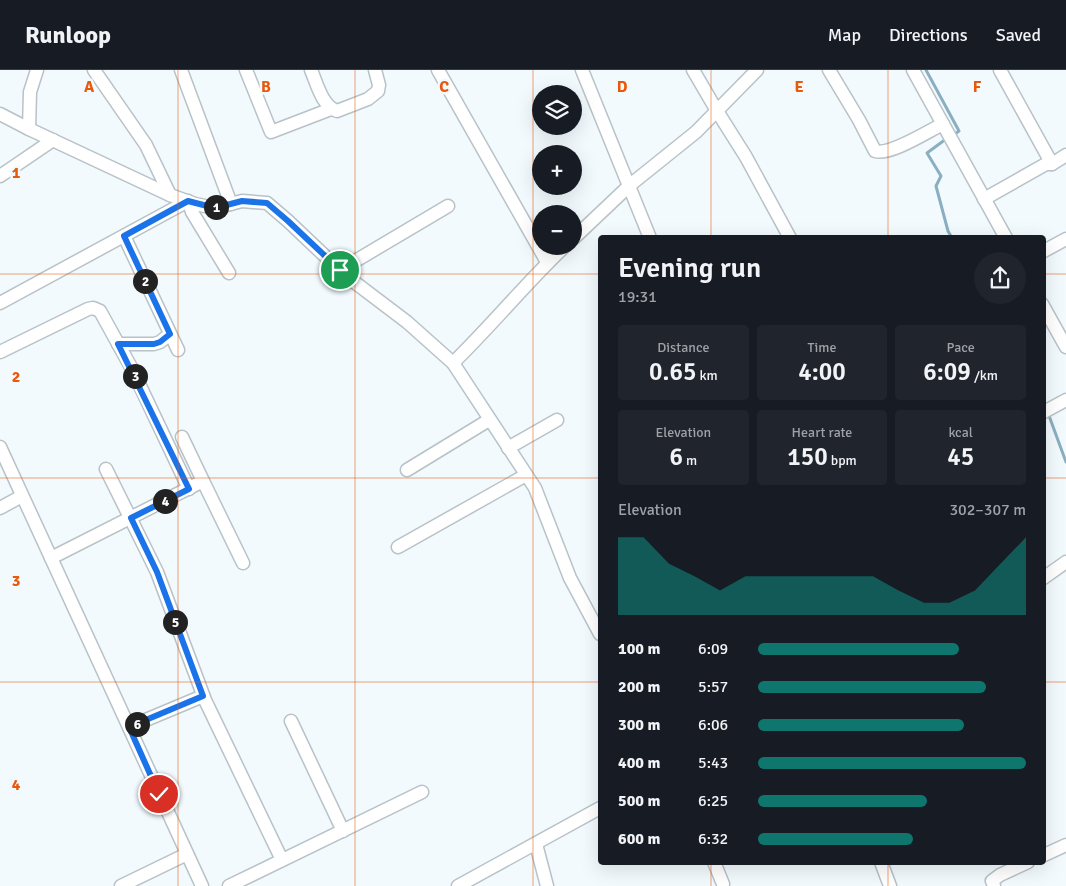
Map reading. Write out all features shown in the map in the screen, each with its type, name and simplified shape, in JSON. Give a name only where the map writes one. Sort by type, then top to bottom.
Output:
[{"type":"street","points":[[29,129],[30,92],[38,70]]},
{"type":"street","points":[[94,70],[146,145],[170,195]]},
{"type":"street","points":[[181,70],[231,204]]},
{"type":"street","points":[[246,70],[271,132],[331,109]]},
{"type":"street","points":[[311,70],[324,99],[331,109],[337,111],[368,99],[378,91],[379,85],[375,70]]},
{"type":"street","points":[[438,70],[547,262]]},
{"type":"street","points":[[582,70],[649,235]]},
{"type":"street","points":[[693,70],[746,157],[788,235]]},
{"type":"street","points":[[582,230],[630,185],[696,132],[757,70]]},
{"type":"street","points":[[828,70],[859,120],[875,151],[891,150],[943,124]]},
{"type":"street","points":[[913,70],[1004,235]]},
{"type":"street","points":[[1000,70],[1052,164]]},
{"type":"street","points":[[0,114],[188,202],[215,208],[242,201],[267,203],[340,270],[407,322],[453,362],[535,488],[570,578],[598,630]]},
{"type":"street","points":[[0,176],[53,140]]},
{"type":"street","points":[[984,198],[1066,155]]},
{"type":"street","points":[[0,303],[188,202]]},
{"type":"street","points":[[188,202],[192,212],[229,273]]},
{"type":"street","points":[[340,270],[448,206]]},
{"type":"street","points":[[124,236],[178,350]]},
{"type":"street","points":[[1046,250],[1066,239]]},
{"type":"street","points":[[453,362],[479,337],[555,255]]},
{"type":"street","points":[[0,352],[93,308],[100,311],[189,489]]},
{"type":"street","points":[[1046,311],[1066,347]]},
{"type":"street","points":[[118,344],[154,344],[170,334]]},
{"type":"street","points":[[1046,410],[1066,400]]},
{"type":"street","points":[[407,470],[489,420]]},
{"type":"street","points":[[508,448],[557,420]]},
{"type":"street","points":[[182,438],[243,564]]},
{"type":"street","points":[[0,446],[202,886]]},
{"type":"street","points":[[106,469],[157,572],[203,696],[282,860]]},
{"type":"street","points":[[398,547],[526,474]]},
{"type":"street","points":[[51,558],[203,481]]},
{"type":"street","points":[[0,508],[22,496]]},
{"type":"street","points":[[1046,576],[1066,562]]},
{"type":"street","points":[[129,727],[203,696]]},
{"type":"street","points":[[290,721],[343,831]]},
{"type":"street","points":[[229,886],[422,792]]},
{"type":"street","points":[[458,886],[598,809]]},
{"type":"street","points":[[536,844],[547,886]]},
{"type":"street","points":[[1046,854],[1066,846]]},
{"type":"street","points":[[121,886],[187,854]]},
{"type":"street","points":[[715,865],[724,884]]},
{"type":"street","points":[[882,865],[890,886]]},
{"type":"street","points":[[994,886],[992,881],[1022,865]]},
{"type":"waterway","points":[[926,70],[959,131],[952,136]]},
{"type":"waterway","points":[[946,139],[927,153],[941,176],[936,186],[950,235]]},
{"type":"waterway","points":[[1048,413],[1066,462]]},
{"type":"route","points":[[159,794],[129,727],[203,696],[157,572],[131,518],[189,489],[132,369],[118,344],[154,344],[170,334],[124,236],[188,201],[215,208],[242,201],[267,203],[340,270]]}]
